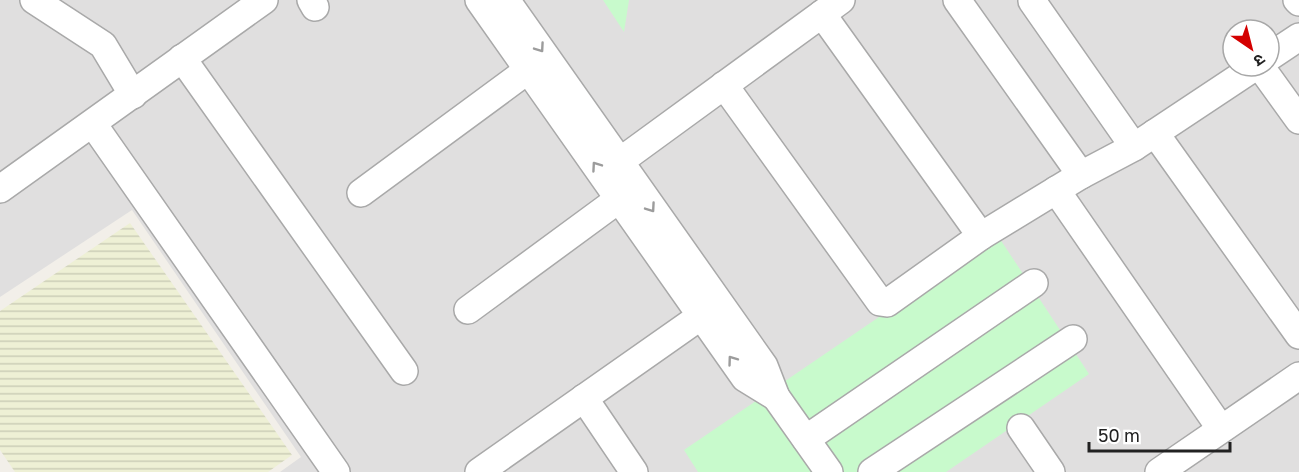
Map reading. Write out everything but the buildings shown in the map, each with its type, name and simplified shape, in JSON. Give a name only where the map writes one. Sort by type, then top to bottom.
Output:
[{"type":"street","points":[[34,0],[104,45],[133,95]]},
{"type":"street","points":[[0,189],[264,0]]},
{"type":"street","points":[[479,0],[745,378],[776,397]]},
{"type":"street","points":[[506,0],[764,366],[776,397],[829,472]]},
{"type":"street","points":[[957,0],[1081,175]]},
{"type":"street","points":[[1032,1],[1299,335]]},
{"type":"street","points":[[619,162],[832,7],[981,236]]},
{"type":"street","points":[[1281,49],[1299,37]]},
{"type":"street","points":[[182,58],[404,371]]},
{"type":"street","points":[[361,193],[528,70]]},
{"type":"street","points":[[724,85],[880,302],[887,303],[981,236],[1081,175],[1144,140],[1240,78]]},
{"type":"street","points":[[1267,78],[1299,120]]},
{"type":"street","points":[[93,124],[336,472]]},
{"type":"street","points":[[1056,190],[1221,429]]},
{"type":"street","points":[[468,310],[619,199]]},
{"type":"street","points":[[806,439],[1034,283]]},
{"type":"street","points":[[481,472],[701,316]]},
{"type":"street","points":[[872,472],[1073,339]]},
{"type":"street","points":[[1159,472],[1299,376]]},
{"type":"street","points":[[584,398],[634,472]]},
{"type":"street","points":[[1021,428],[1051,472]]},
{"type":"shaded area","points":[[0,0],[1299,0],[1299,472],[280,472],[301,457],[132,210],[0,297]]},
{"type":"green space","points":[[603,0],[629,0],[624,32]]},
{"type":"green space","points":[[130,223],[292,455],[268,472],[15,472],[0,450],[0,311]]},
{"type":"green space","points":[[998,236],[1089,374],[946,472],[698,472],[684,450]]}]
